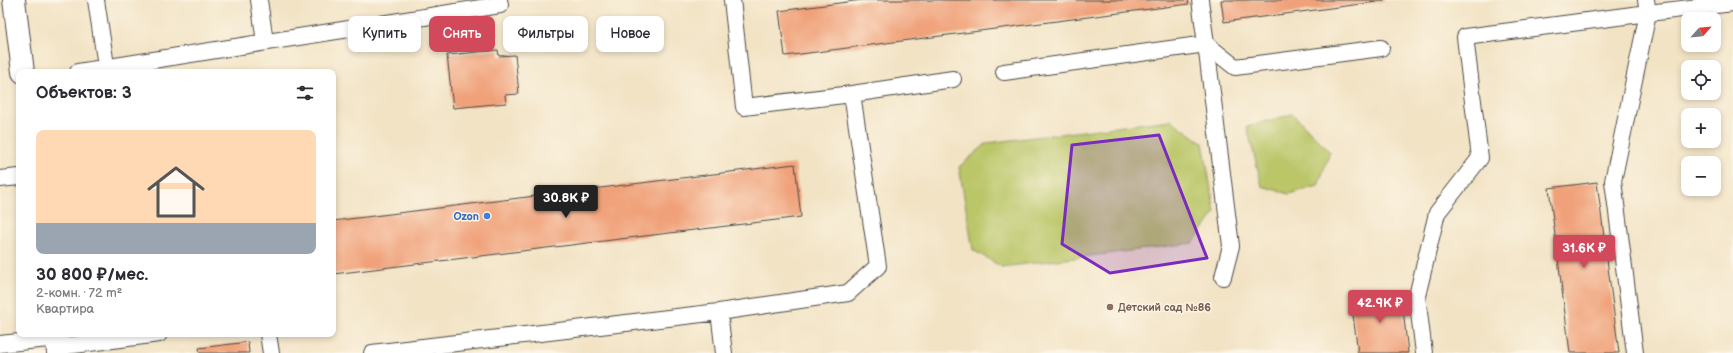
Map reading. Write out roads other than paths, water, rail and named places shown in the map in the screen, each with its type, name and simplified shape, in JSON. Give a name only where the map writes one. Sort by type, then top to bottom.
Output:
[{"type":"main road","points":[[14,0],[23,69]]},
{"type":"lane","points":[[96,0],[107,69]]},
{"type":"lane","points":[[259,0],[273,41]]},
{"type":"lane","points":[[113,69],[273,41],[500,5],[500,0]]},
{"type":"lane","points":[[732,0],[744,107],[852,94],[954,79]]},
{"type":"lane","points":[[1200,0],[1231,246],[1222,277]]},
{"type":"lane","points":[[1424,353],[1417,296],[1437,212],[1480,158],[1465,37],[1647,7],[1733,3]]},
{"type":"lane","points":[[1635,353],[1613,181],[1647,7]]},
{"type":"lane","points":[[1004,72],[1206,44],[1235,67],[1381,48]]},
{"type":"lane","points":[[372,353],[719,312],[848,293],[878,266],[852,94]]},
{"type":"lane","points":[[0,180],[16,178]]},
{"type":"lane","points":[[719,312],[724,353]]},
{"type":"lane","points":[[0,344],[57,343],[125,337]]},
{"type":"lane","points":[[268,337],[271,353]]},
{"type":"place","name":"Ozon","points":[[487,216]]},
{"type":"place","name":"Детский сад №86","points":[[1110,307]]}]
